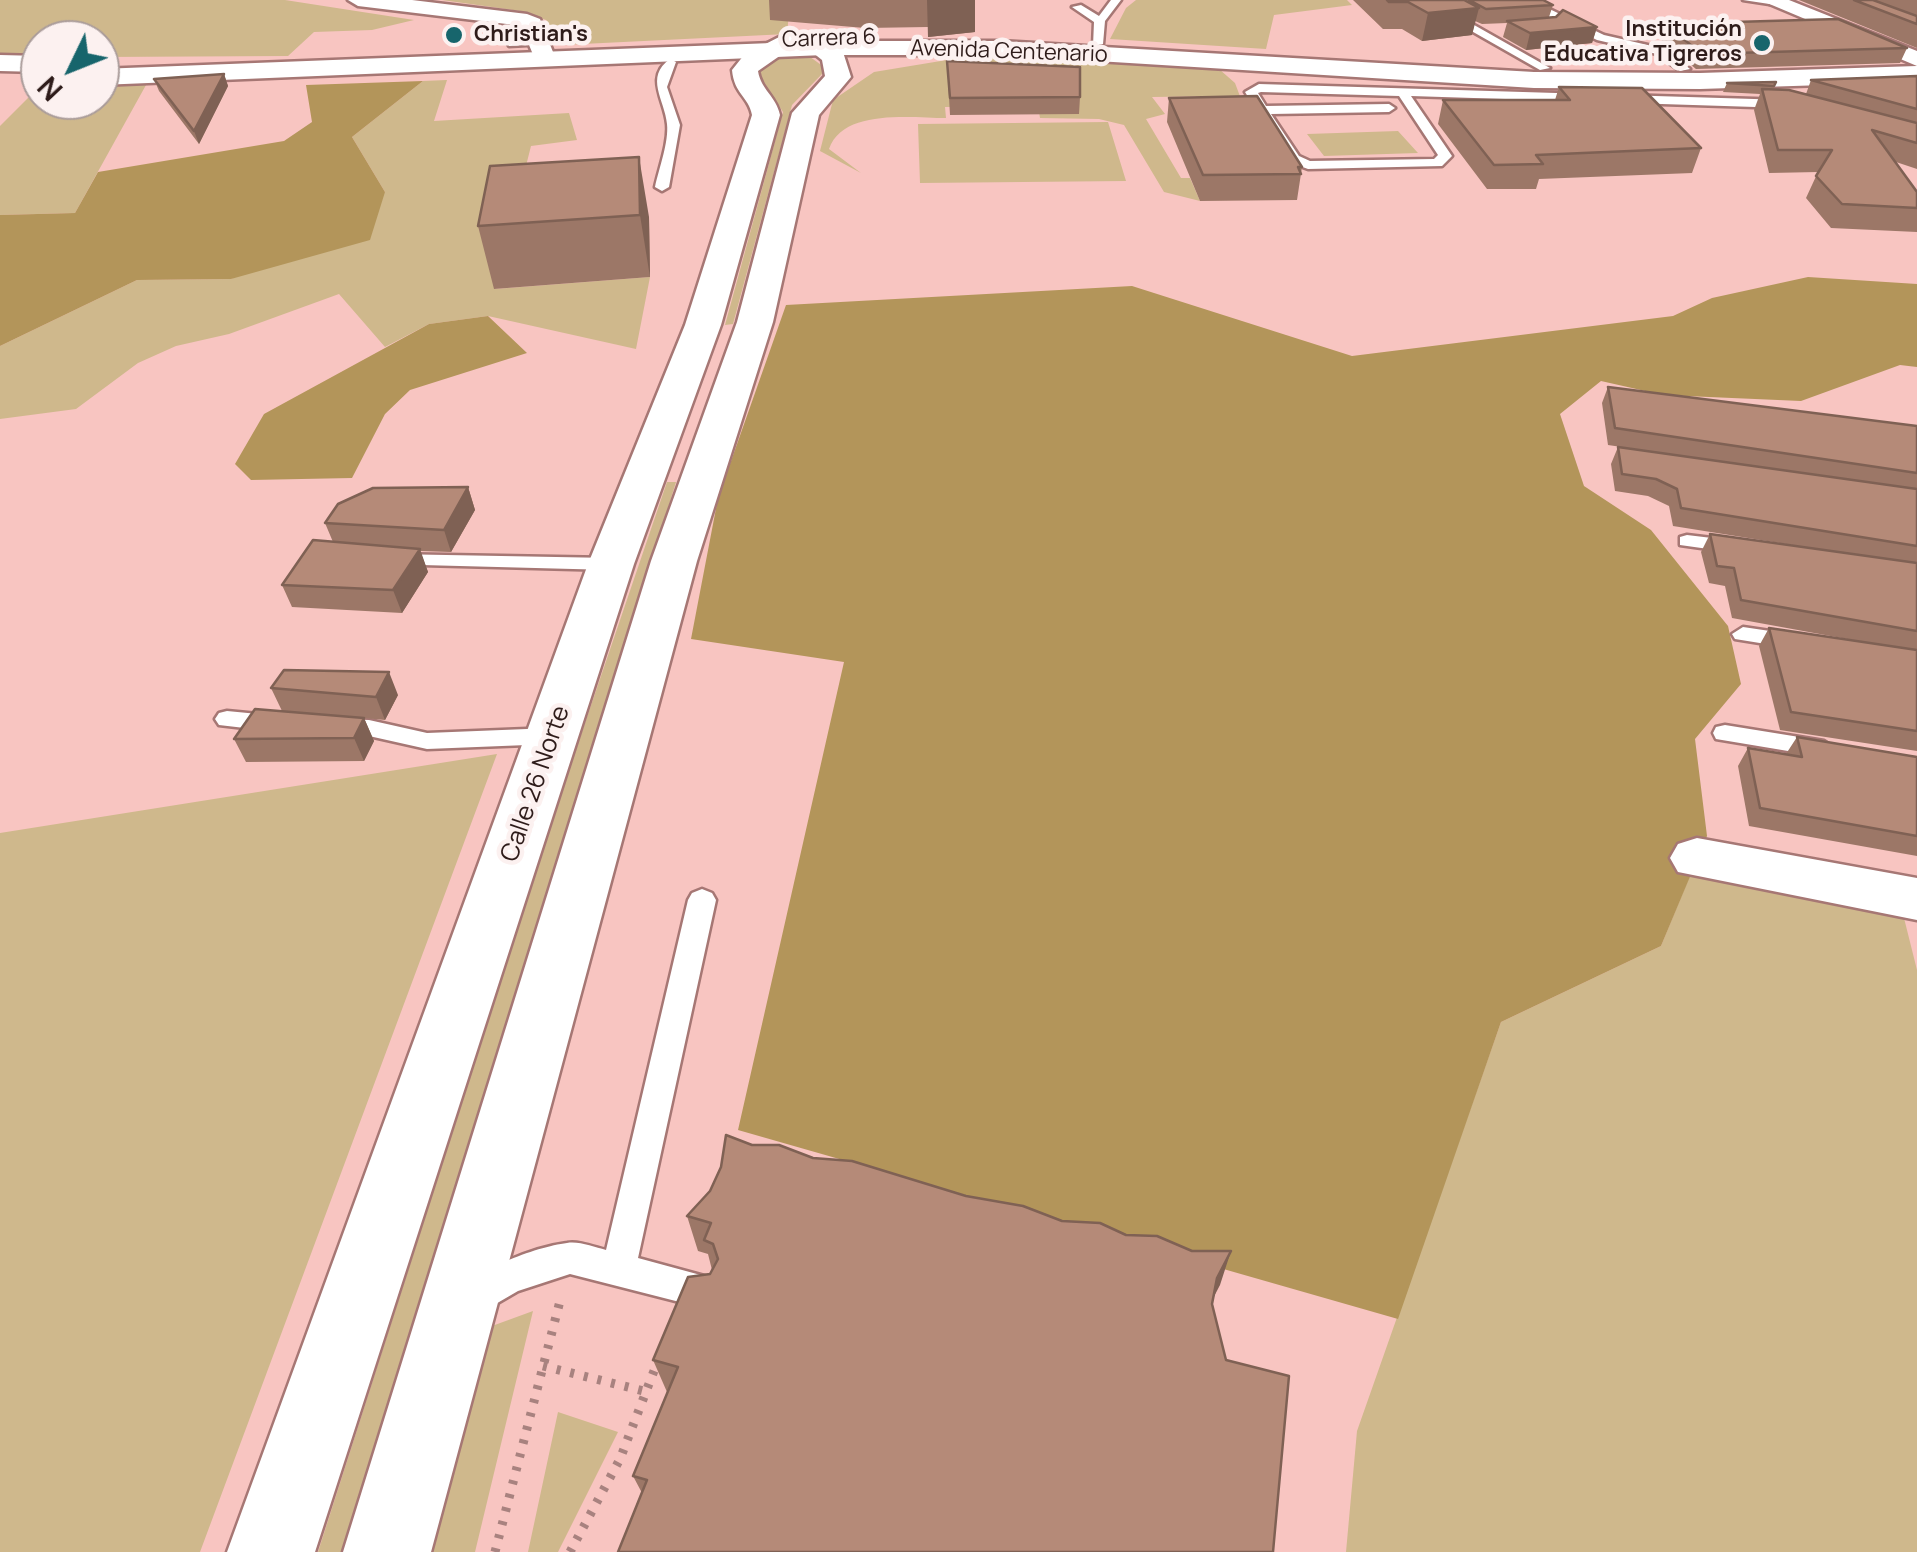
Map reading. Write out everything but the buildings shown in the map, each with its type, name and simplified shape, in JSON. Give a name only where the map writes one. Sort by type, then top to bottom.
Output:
[{"type":"main road","name":"Carrera 6","points":[[120,65],[540,48],[796,45],[1099,33],[1544,68],[1692,75],[1917,60]]},
{"type":"main road","name":"Avenida Centenario","points":[[120,76],[608,58],[796,45],[1000,48],[1432,77],[1692,75],[1768,92],[1913,84]]},
{"type":"main road","points":[[608,58],[670,62],[744,81],[745,70],[796,45],[834,57],[838,77],[912,56],[1000,48]]},
{"type":"main road","name":"Calle 26 Norte","points":[[271,1552],[552,736],[633,561],[755,322],[806,113],[838,77]]},
{"type":"main road","name":"Calle 26 Norte","points":[[387,1552],[456,1310],[633,561],[766,114],[764,104],[744,81]]},
{"type":"street","points":[[358,0],[519,19],[532,24],[540,48]]},
{"type":"street","points":[[1773,1],[1917,60]]},
{"type":"street","points":[[1697,858],[1917,899]]},
{"type":"lane","points":[[1077,8],[1099,33],[1116,0]]},
{"type":"lane","points":[[1422,0],[1544,68]]},
{"type":"lane","points":[[1534,0],[1537,7],[1587,32],[1661,51],[1725,104]]},
{"type":"lane","points":[[1748,0],[1773,1]]},
{"type":"lane","points":[[1438,10],[1456,8]]},
{"type":"lane","points":[[1474,32],[1512,29]]},
{"type":"lane","points":[[506,30],[513,44],[540,48]]},
{"type":"lane","points":[[662,187],[674,125],[661,87],[670,62]]},
{"type":"lane","points":[[1403,93],[1446,156],[1437,164],[1308,165],[1294,158],[1251,92],[1258,88],[1725,104],[1768,92],[1805,93]]},
{"type":"lane","points":[[1768,92],[1797,107]]},
{"type":"lane","points":[[1264,110],[1413,108]]},
{"type":"lane","points":[[1687,540],[1764,551]]},
{"type":"lane","points":[[361,558],[633,561]]},
{"type":"lane","points":[[1742,634],[1820,645]]},
{"type":"lane","points":[[227,719],[369,728],[427,741],[552,736]]},
{"type":"lane","points":[[1726,733],[1840,752]]},
{"type":"lane","points":[[618,1270],[702,900]]},
{"type":"lane","points":[[456,1310],[509,1278],[570,1258],[698,1290]]},
{"type":"path","points":[[495,1552],[570,1258]]},
{"type":"path","points":[[570,1552],[620,1460],[644,1392],[698,1290]]},
{"type":"path","points":[[544,1366],[644,1392]]},
{"type":"shaded area","points":[[0,0],[285,0],[414,20],[372,30],[314,32],[288,56],[120,57],[120,20],[20,20],[20,54],[0,54]]},
{"type":"shaded area","points":[[442,0],[800,0],[790,3],[787,34],[562,45],[546,20],[520,11]]},
{"type":"shaded area","points":[[1136,0],[1347,0],[1352,5],[1274,15],[1266,49],[1110,39],[1126,8]]},
{"type":"shaded area","points":[[806,54],[824,67],[822,74],[792,105],[733,324],[725,325],[783,112],[757,73],[777,56]]},
{"type":"shaded area","points":[[1026,55],[1219,69],[1235,83],[1241,99],[1234,113],[1225,96],[1152,97],[1165,114],[1146,119],[1181,178],[1190,178],[1200,201],[1164,192],[1124,125],[1099,119],[1040,118],[1038,106],[945,107],[946,118],[863,121],[837,136],[829,149],[861,173],[820,151],[833,100],[874,72],[971,56]]},
{"type":"shaded area","points":[[447,80],[434,121],[569,113],[577,140],[531,146],[495,289],[650,277],[636,349],[488,316],[429,324],[385,347],[339,294],[229,334],[176,346],[138,363],[76,409],[0,419],[0,346],[137,280],[231,279],[385,192],[352,137],[423,81]]},
{"type":"shaded area","points":[[423,81],[352,137],[385,192],[370,240],[231,279],[137,280],[0,346],[0,215],[75,213],[98,172],[284,141],[312,122],[306,85]]},
{"type":"shaded area","points":[[120,85],[146,85],[75,213],[0,215],[0,126],[20,106],[20,120],[120,120]]},
{"type":"shaded area","points":[[1108,122],[1126,181],[920,183],[918,124]]},
{"type":"shaded area","points":[[1398,131],[1418,153],[1324,156],[1307,134]]},
{"type":"shaded area","points":[[1808,277],[1917,284],[1917,367],[1900,365],[1801,401],[1663,395],[1601,381],[1560,414],[1584,486],[1651,530],[1728,626],[1741,684],[1695,739],[1707,836],[1661,946],[1501,1022],[1398,1319],[738,1130],[844,662],[691,639],[718,498],[786,305],[1132,286],[1352,356],[1673,316],[1712,298]]},
{"type":"shaded area","points":[[488,316],[527,353],[410,390],[385,414],[352,478],[251,480],[235,464],[264,414],[429,324]]},
{"type":"shaded area","points":[[667,482],[676,482],[347,1552],[318,1552],[552,820]]},
{"type":"shaded area","points":[[497,754],[200,1552],[0,1552],[0,833]]},
{"type":"shaded area","points":[[1693,868],[1903,914],[1917,970],[1917,1552],[1346,1552],[1357,1431],[1501,1022],[1661,946]]},
{"type":"shaded area","points":[[533,1311],[475,1552],[426,1552],[492,1326]]},
{"type":"shaded area","points":[[558,1412],[618,1432],[558,1552],[528,1552]]},
{"type":"place","name":"Christian's","points":[[454,35]]},
{"type":"place","name":"Institución Educativa Tigreros","points":[[1762,43]]}]
